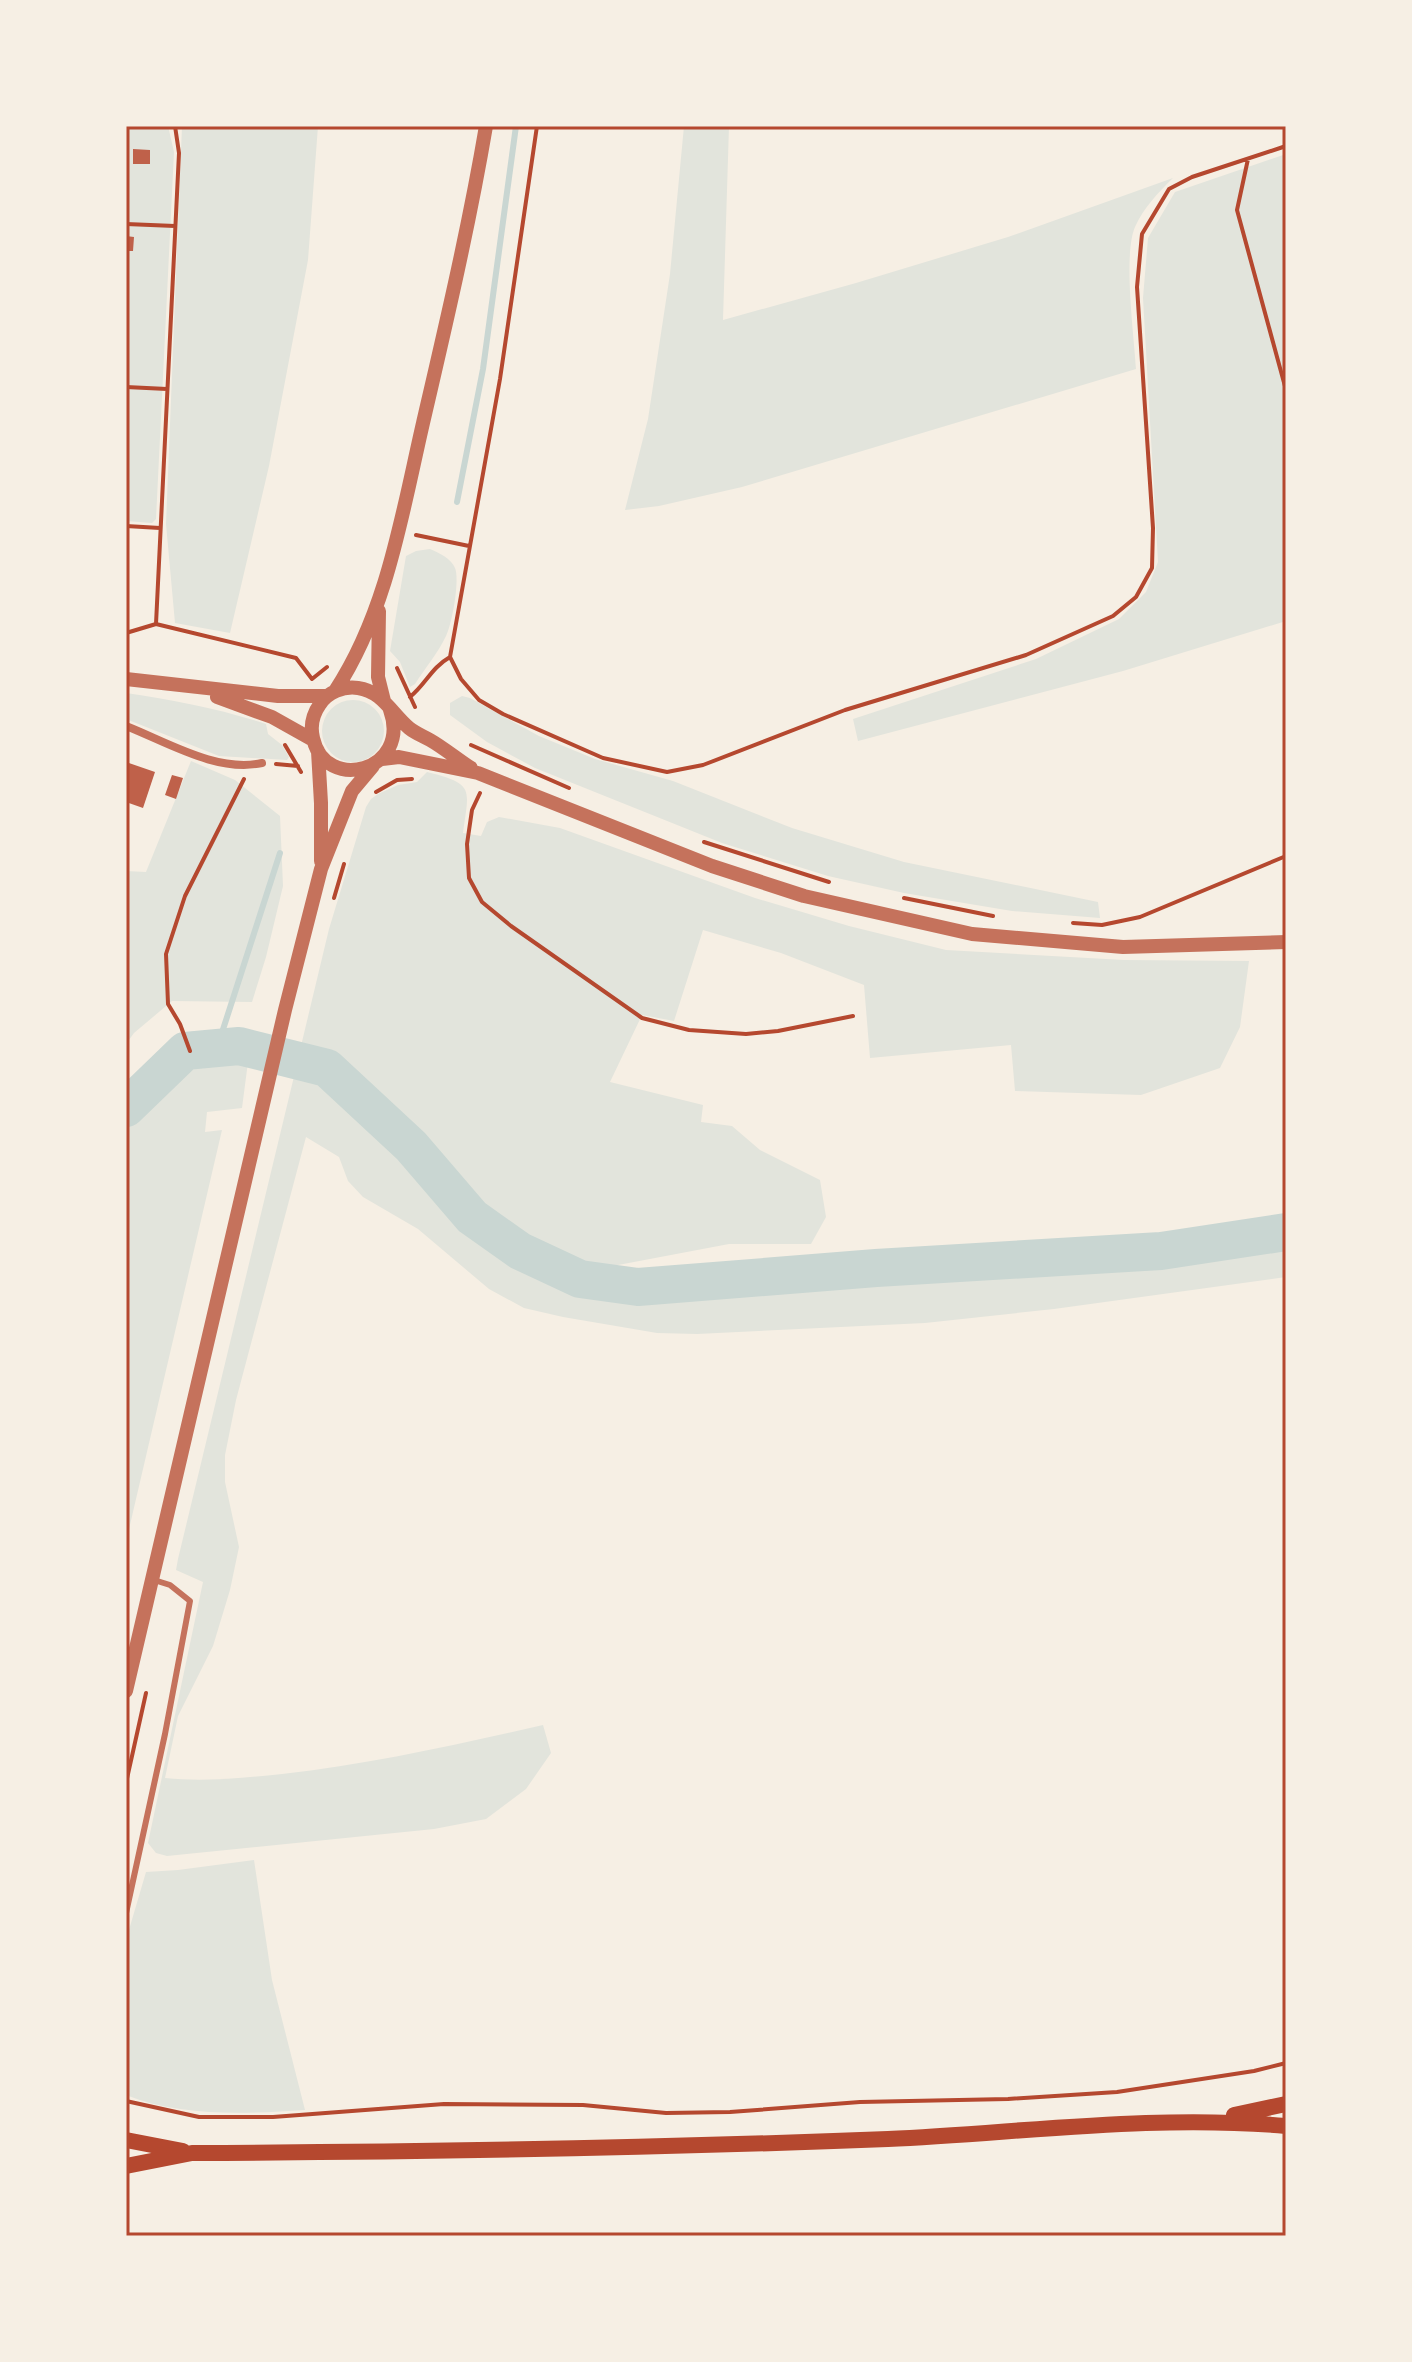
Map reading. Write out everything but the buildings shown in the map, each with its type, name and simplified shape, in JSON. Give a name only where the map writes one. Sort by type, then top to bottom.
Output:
[{"type":"main road","points":[[1205,2121],[1286,2104]]},
{"type":"main road","points":[[126,2166],[192,2153],[668,2146],[1205,2121],[1286,2126]]},
{"type":"main road","points":[[126,2140],[192,2153]]},
{"type":"street","points":[[321,869],[321,803],[311,727],[314,714],[331,694],[357,652],[379,602],[469,224],[486,126]]},
{"type":"street","points":[[126,1691],[150,1579],[321,869],[352,791],[390,747],[394,734],[393,720],[378,677],[379,602]]},
{"type":"street","points":[[126,679],[287,697],[331,694],[354,687],[365,689],[387,705],[411,730],[482,774]]},
{"type":"street","points":[[186,687],[272,717],[315,746],[326,761],[337,767],[349,771],[362,770],[377,762],[399,757],[482,774],[712,866],[804,896],[972,934],[1123,947],[1286,942]]},
{"type":"street","points":[[126,726],[209,760],[249,766],[262,763]]},
{"type":"lane","points":[[126,1913],[190,1601],[170,1585],[150,1579]]},
{"type":"path","points":[[156,624],[179,153],[175,126]]},
{"type":"path","points":[[537,126],[500,379],[450,657],[461,679],[479,700],[503,714],[603,758],[667,772],[703,765],[845,710],[1026,655],[1113,616],[1136,597],[1152,568],[1153,528],[1137,287],[1142,234],[1169,189],[1192,177],[1286,146]]},
{"type":"path","points":[[1248,159],[1237,210],[1286,390]]},
{"type":"path","points":[[126,224],[175,226]]},
{"type":"path","points":[[126,387],[167,389]]},
{"type":"path","points":[[126,526],[160,528]]},
{"type":"path","points":[[398,531],[469,546]]},
{"type":"path","points":[[126,633],[156,624],[296,658],[312,679]]},
{"type":"path","points":[[299,682],[312,679],[349,650],[357,652]]},
{"type":"path","points":[[410,697],[437,664],[450,657]]},
{"type":"path","points":[[379,658],[394,662],[417,710]]},
{"type":"path","points":[[466,742],[576,791]]},
{"type":"path","points":[[367,797],[397,780],[418,778],[424,761]]},
{"type":"path","points":[[262,763],[298,766]]},
{"type":"path","points":[[190,1051],[168,1004],[166,954],[185,896],[249,766]]},
{"type":"path","points":[[482,774],[467,844],[469,878],[482,902],[511,926],[642,1018],[689,1030],[746,1034],[853,1016]]},
{"type":"path","points":[[692,838],[830,882]]},
{"type":"path","points":[[1061,922],[1102,925],[1140,917],[1286,856]]},
{"type":"path","points":[[332,903],[346,859]]},
{"type":"path","points":[[902,898],[1005,919]]},
{"type":"path","points":[[126,2101],[199,2117],[273,2117],[444,2104],[583,2105],[666,2113],[730,2112],[860,2102],[1008,2099],[1104,2093],[1286,2063]]},
{"type":"shaded area","points":[[126,126],[168,126],[174,152],[156,519],[152,523],[126,521]]},
{"type":"shaded area","points":[[182,126],[318,126],[308,260],[269,466],[230,633],[175,623],[166,524]]},
{"type":"shaded area","points":[[684,126],[729,126],[723,320],[1008,237],[1173,178],[1143,213],[1132,240],[1130,275],[1136,369],[742,487],[659,506],[625,510],[648,419],[670,274]]},
{"type":"shaded area","points":[[1286,154],[1286,621],[1123,671],[858,741],[853,719],[1036,659],[1119,619],[1146,592],[1158,562],[1143,298],[1148,238],[1175,192]]},
{"type":"shaded area","points":[[430,549],[448,559],[455,568],[455,602],[443,642],[410,687],[400,662],[390,651],[406,556]]},
{"type":"shaded area","points":[[126,693],[197,706],[266,724],[268,734],[282,745],[289,757],[287,760],[219,756],[126,719]]},
{"type":"shaded area","points":[[462,696],[539,736],[595,759],[673,781],[792,828],[904,862],[1098,902],[1100,918],[1012,911],[904,893],[828,876],[722,843],[535,768],[487,742],[450,715],[450,703]]},
{"type":"shaded area","points":[[353,700],[375,709],[384,731],[375,753],[353,762],[331,753],[322,731],[331,709]]},
{"type":"shaded area","points":[[191,761],[235,780],[280,816],[283,886],[252,1002],[172,1001],[134,1033],[126,1044],[126,871],[146,872]]},
{"type":"shaded area","points":[[427,772],[454,780],[465,790],[467,806],[463,833],[481,836],[487,822],[499,817],[560,828],[755,898],[946,950],[1124,960],[1249,961],[1240,1027],[1220,1068],[1141,1095],[1015,1091],[1011,1045],[870,1058],[864,985],[781,953],[703,930],[674,1021],[642,1015],[610,1082],[703,1105],[701,1122],[732,1126],[760,1150],[820,1180],[826,1217],[811,1244],[729,1244],[597,1269],[558,1258],[493,1221],[363,1082],[326,1053],[301,1046],[329,929],[366,807],[378,794],[398,785],[417,782]]},
{"type":"shaded area","points":[[248,1062],[242,1108],[207,1112],[205,1132],[222,1130],[126,1542],[126,1129],[186,1067],[204,1063]]},
{"type":"shaded area","points":[[297,1064],[323,1083],[461,1214],[524,1267],[568,1285],[606,1293],[654,1296],[744,1296],[1286,1244],[1286,1277],[1054,1309],[925,1323],[697,1334],[657,1333],[524,1308],[489,1289],[418,1229],[363,1197],[348,1181],[339,1157],[306,1137],[236,1400],[225,1455],[225,1482],[239,1547],[230,1590],[213,1646],[178,1716],[165,1778],[224,1779],[315,1770],[543,1725],[551,1753],[526,1789],[486,1819],[434,1829],[167,1856],[156,1853],[148,1843],[203,1582],[176,1570]]},
{"type":"shaded area","points":[[254,1860],[272,1980],[305,2110],[214,2112],[169,2107],[126,2095],[126,1940],[146,1872]]},
{"type":"waterway","points":[[457,502],[483,369],[516,126]]},
{"type":"waterway","points":[[217,1048],[280,853]]},
{"type":"waterway","points":[[126,1108],[185,1051],[239,1046],[327,1068],[411,1146],[472,1217],[520,1251],[580,1279],[638,1287],[876,1268],[1161,1251],[1286,1232]]}]
